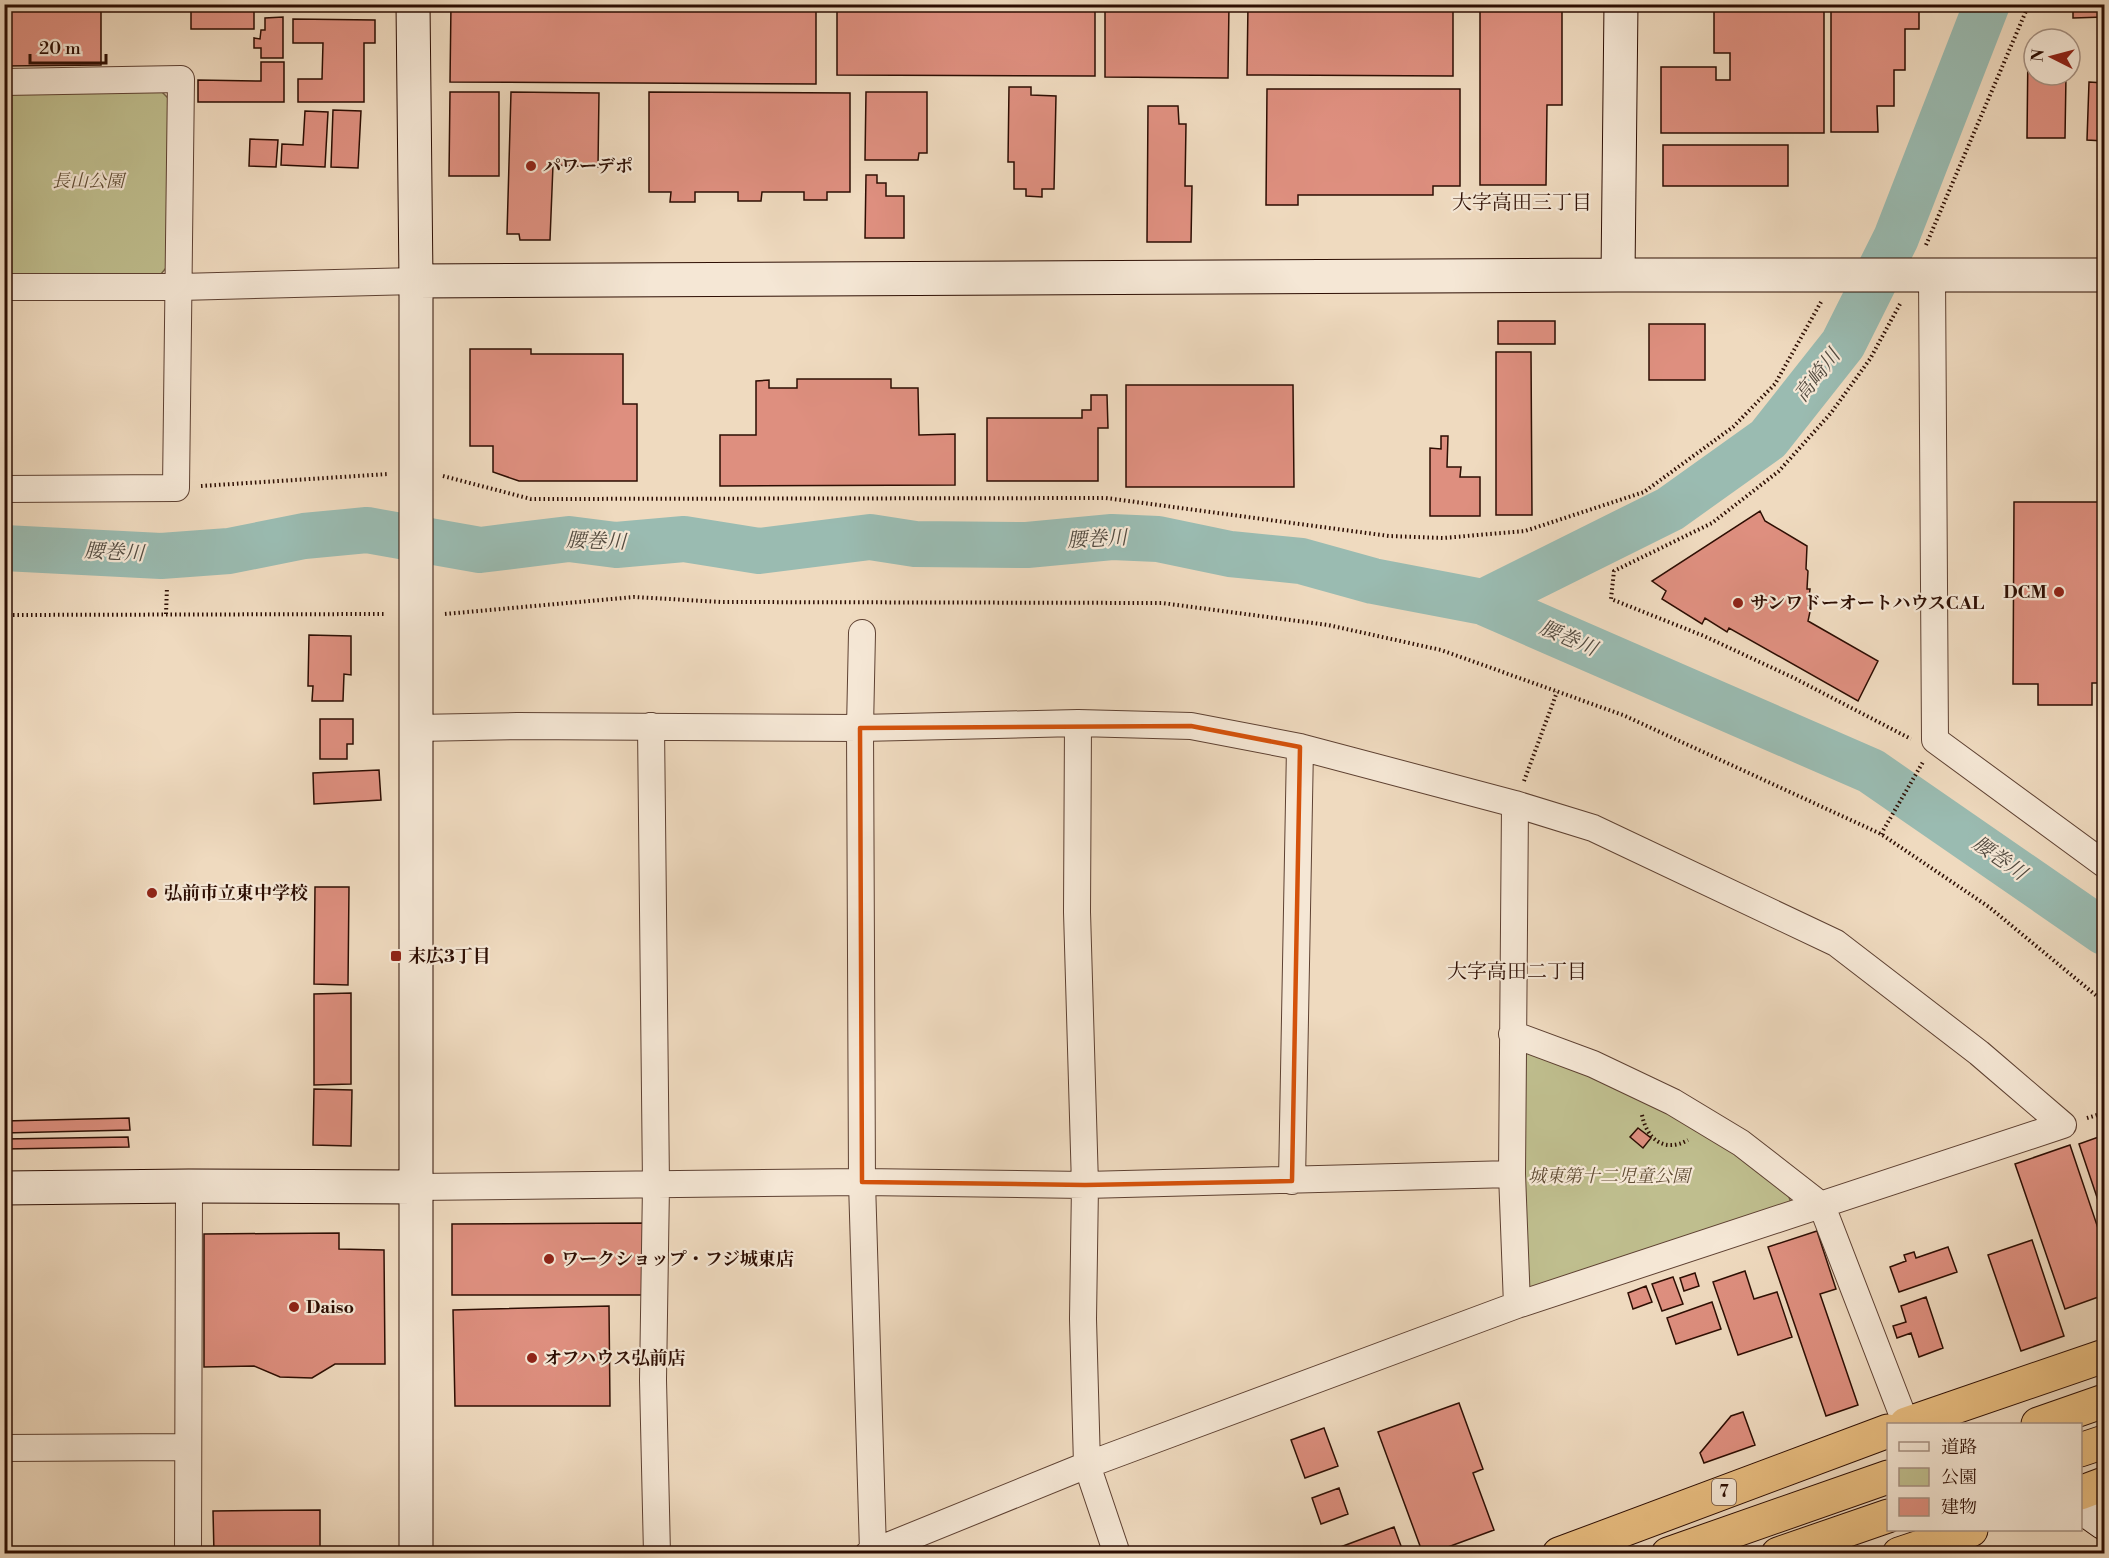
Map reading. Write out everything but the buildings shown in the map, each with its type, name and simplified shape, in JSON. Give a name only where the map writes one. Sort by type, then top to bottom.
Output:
[{"type":"highway","points":[[1909,1423],[2104,1356]]},
{"type":"highway","points":[[2044,1423],[2104,1401]]},
{"type":"highway","name":"7","points":[[1559,1554],[1887,1431]]},
{"type":"highway","points":[[2082,1449],[2104,1442]]},
{"type":"highway","name":"7","points":[[1668,1554],[1887,1477]]},
{"type":"highway","points":[[2082,1492],[2104,1484]]},
{"type":"highway","points":[[1778,1554],[1887,1516]]},
{"type":"highway","points":[[1899,1554],[1968,1531]]},
{"type":"street","points":[[413,4],[416,281],[416,1554]]},
{"type":"street","points":[[1618,275],[1621,4]]},
{"type":"street","points":[[4,82],[181,79],[176,488],[4,489]]},
{"type":"street","points":[[1918,275],[1935,740],[2104,864]]},
{"type":"street","points":[[4,286],[180,287],[416,281],[2104,275]]},
{"type":"street","points":[[415,728],[651,726],[860,728],[1078,723],[1191,726],[1300,747],[1515,804],[1593,828],[1836,943],[1979,1053],[2063,1125],[1517,1305],[1086,1464],[870,1552],[862,1182],[860,728],[862,633]]},
{"type":"street","points":[[1078,723],[1077,912],[1085,1185],[1083,1319],[1086,1464],[1117,1554]]},
{"type":"street","points":[[651,726],[656,1185],[653,1380],[657,1554]]},
{"type":"street","points":[[1292,1181],[1300,747]]},
{"type":"street","points":[[1515,804],[1512,1174],[1517,1305]]},
{"type":"street","points":[[1512,1034],[1593,1065],[1673,1102],[1741,1143],[1822,1206],[1906,1423]]},
{"type":"street","points":[[4,1188],[416,1187],[862,1182],[1085,1185],[1512,1174]]},
{"type":"street","points":[[188,1554],[189,1186]]},
{"type":"street","points":[[4,1448],[187,1447]]},
{"type":"street","points":[[2082,1507],[2104,1523]]},
{"type":"path","points":[[1920,743],[1794,678],[1704,636],[1611,599],[1614,571],[1712,523],[1779,471],[1831,413],[1870,359],[1918,275],[2029,4]]},
{"type":"path","points":[[176,488],[416,480],[437,475],[531,499],[1106,498],[1389,536],[1443,538],[1525,531],[1644,492],[1733,427],[1775,384],[1837,275]]},
{"type":"path","points":[[166,614],[167,587]]},
{"type":"path","points":[[445,614],[634,597],[721,602],[1162,603],[1328,624],[1441,650],[1623,716],[1881,834],[1989,907],[2104,1002]]},
{"type":"path","points":[[4,615],[385,614]]},
{"type":"path","points":[[1515,804],[1557,692]]},
{"type":"path","points":[[1881,834],[1926,757]]},
{"type":"highlighted area","points":[[1191,726],[1300,747],[1292,1181],[1085,1185],[862,1182],[860,728]]},
{"type":"green space","name":"長山公園","points":[[160,90],[170,100],[171,262],[161,274],[5,274],[4,91]]},
{"type":"green space","name":"城東第十二児童公園","points":[[1531,1047],[1649,1101],[1746,1160],[1787,1191],[1791,1203],[1524,1294],[1521,1055]]},
{"type":"waterway","name":"高崎川","points":[[1483,602],[1670,509],[1768,439],[1843,344],[1896,238],[1987,4]]},
{"type":"waterway","name":"腰巻川","points":[[4,548],[161,556],[229,551],[304,536],[367,530],[480,550],[569,539],[616,545],[684,539],[759,551],[870,537],[915,544],[1027,545],[1112,537],[1158,539],[1230,554],[1301,561],[1373,581],[1483,602],[1871,771],[2104,932]]},
{"type":"place","name":"パワーデポ","points":[[531,166]]},
{"type":"place","name":"DCM","points":[[2059,592]]},
{"type":"place","name":"サンワドーオートハウスCAL","points":[[1738,603]]},
{"type":"place","name":"弘前市立東中学校","points":[[152,893]]},
{"type":"place","name":"末広3丁目","points":[[396,956]]},
{"type":"place","name":"ワークショップ・フジ城東店","points":[[549,1259]]},
{"type":"place","name":"Daiso","points":[[294,1307]]},
{"type":"place","name":"オフハウス弘前店","points":[[532,1358]]},
{"type":"district","name":"大字高田三丁目","points":[[1522,203]]},
{"type":"district","name":"大字高田二丁目","points":[[1517,972]]}]
